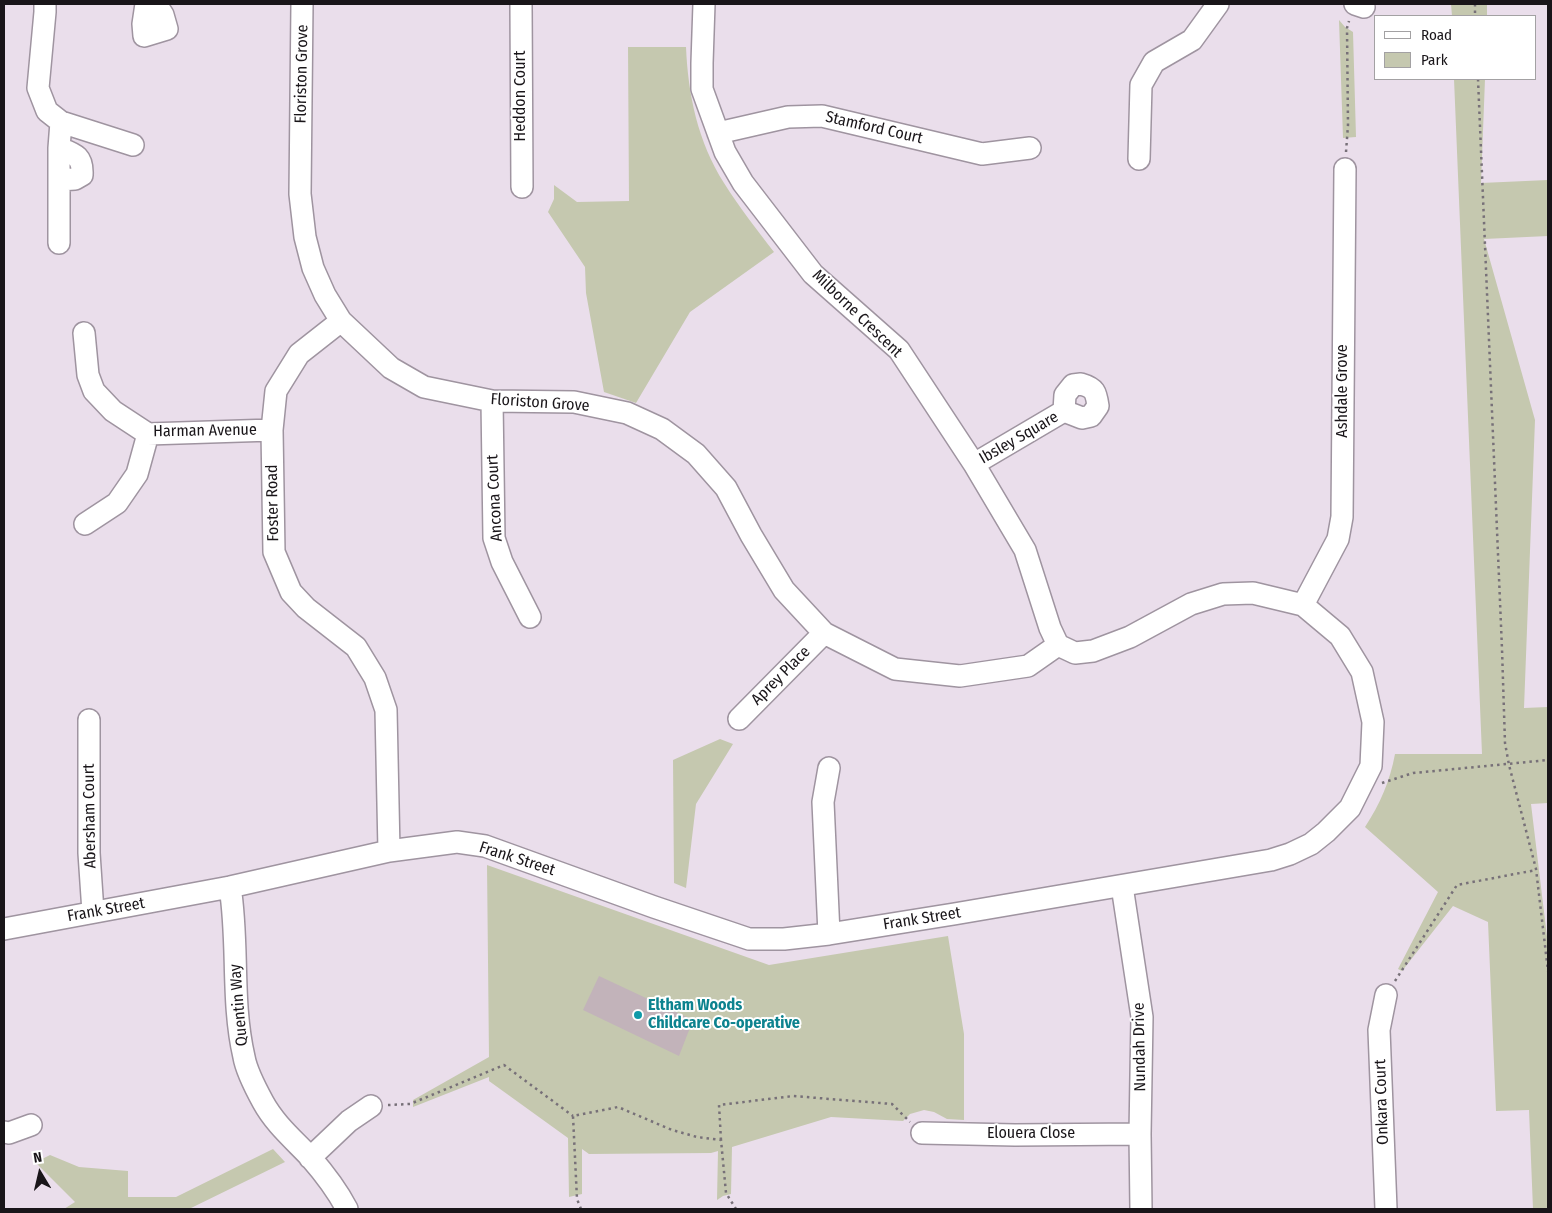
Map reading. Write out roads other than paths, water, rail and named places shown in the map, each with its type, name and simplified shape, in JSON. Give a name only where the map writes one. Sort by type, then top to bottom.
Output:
[{"type":"street","points":[[45,4],[38,88],[47,111],[61,122],[132,145]]},
{"type":"street","points":[[146,4],[143,24],[144,36],[167,29],[163,15],[156,4]]},
{"type":"street","name":"Floriston Grove","points":[[302,4],[300,194],[305,237],[313,268],[325,295],[341,321],[391,368],[424,387],[492,401],[574,402],[626,413],[662,429],[696,454],[726,488],[784,590],[824,632],[895,669],[960,676],[1028,666],[1058,645]]},
{"type":"street","name":"Heddon Court","points":[[521,4],[522,188]]},
{"type":"street","name":"Milborne Crescent","points":[[704,4],[702,89],[725,152],[743,183],[813,274],[899,350],[974,464],[1025,550],[1050,628],[1058,645]]},
{"type":"street","points":[[1140,159],[1141,85],[1154,62],[1192,40],[1218,4]]},
{"type":"street","name":"Stamford Court","points":[[718,133],[788,117],[822,116],[982,154],[1030,148]]},
{"type":"street","points":[[59,243],[59,148],[61,122]]},
{"type":"street","name":"Ashdale Grove","points":[[1304,605],[1338,539],[1342,517],[1345,169]]},
{"type":"street","name":"Foster Road","points":[[341,321],[299,354],[276,391],[272,430],[274,552],[291,592],[306,608],[356,647],[375,678],[386,710],[389,851]]},
{"type":"street","name":"Harman Avenue","points":[[84,332],[88,375],[94,391],[113,411],[148,434],[272,430]]},
{"type":"street","name":"Ancona Court","points":[[492,401],[494,538],[502,562],[530,617]]},
{"type":"street","name":"Ibsley Square","points":[[974,464],[1064,411]]},
{"type":"street","points":[[86,524],[117,503],[138,474],[148,434]]},
{"type":"street","name":"Frank Street","points":[[4,929],[230,887],[389,851],[457,842],[485,846],[749,939],[784,939],[829,934],[1271,860],[1311,844],[1326,832],[1350,808],[1371,766],[1373,722],[1362,672],[1340,636],[1304,605],[1253,593],[1223,594],[1190,604],[1130,637],[1093,651],[1075,654],[1058,645]]},
{"type":"street","name":"Aprey Place","points":[[739,719],[824,632]]},
{"type":"street","name":"Abersham Court","points":[[89,720],[89,853],[93,912]]},
{"type":"street","points":[[828,768],[823,802],[829,934]]},
{"type":"street","name":"Nundah Drive","points":[[1122,886],[1142,1017],[1141,1209]]},
{"type":"street","name":"Quentin Way","points":[[230,887],[234,911],[237,1019],[244,1059],[264,1103],[280,1127],[310,1158],[338,1192],[347,1209]]},
{"type":"street","name":"Onkara Court","points":[[1386,995],[1379,1030],[1386,1209]]},
{"type":"street","points":[[310,1158],[349,1120],[372,1106]]},
{"type":"street","points":[[4,1132],[9,1133],[31,1125]]},
{"type":"street","name":"Elouera Close","points":[[922,1133],[1015,1135],[1140,1134]]},
{"type":"place","name":"Eltham Woods Childcare Co-operative","points":[[638,1015]]}]
